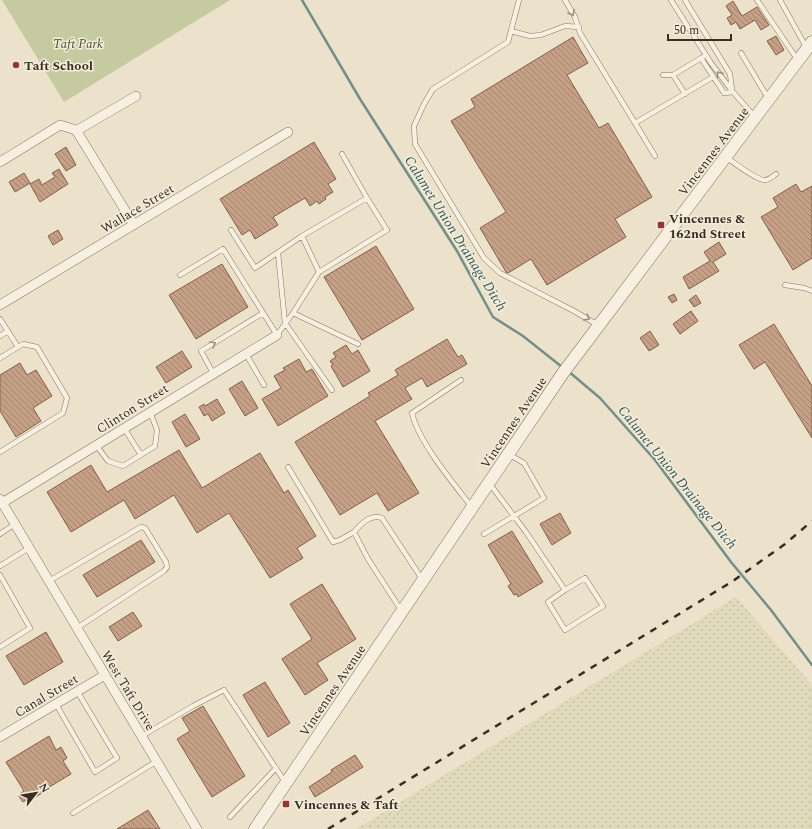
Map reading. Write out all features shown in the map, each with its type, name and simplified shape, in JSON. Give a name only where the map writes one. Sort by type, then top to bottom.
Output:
[{"type":"street","name":"Vincennes Avenue","points":[[255,829],[567,368],[810,45]]},
{"type":"street","points":[[76,131],[136,96]]},
{"type":"street","points":[[0,162],[60,125],[76,131],[134,225]]},
{"type":"street","name":"Wallace Street","points":[[0,305],[288,132]]},
{"type":"street","name":"Clinton Street","points":[[1,501],[276,335]]},
{"type":"street","name":"West Taft Drive","points":[[1,501],[197,829]]},
{"type":"street","name":"Canal Street","points":[[0,737],[105,675]]},
{"type":"lane","points":[[519,0],[508,42],[433,89],[414,126],[415,144],[484,258],[500,273],[574,310],[599,326]]},
{"type":"lane","points":[[565,0],[575,17],[580,33],[655,156]]},
{"type":"lane","points":[[671,0],[704,57],[713,78],[724,93],[733,92]]},
{"type":"lane","points":[[686,0],[730,74],[733,92]]},
{"type":"lane","points":[[757,0],[798,60]]},
{"type":"lane","points":[[780,0],[810,45]]},
{"type":"lane","points":[[511,31],[530,36],[541,35],[564,26],[579,27]]},
{"type":"lane","points":[[741,53],[769,99]]},
{"type":"lane","points":[[663,75],[673,75],[704,57]]},
{"type":"lane","points":[[704,57],[756,117]]},
{"type":"lane","points":[[673,75],[685,94]]},
{"type":"lane","points":[[635,123],[713,78]]},
{"type":"lane","points":[[180,275],[223,249],[276,335],[293,313],[319,272],[387,230],[342,154]]},
{"type":"lane","points":[[726,157],[753,175],[764,180],[770,179],[776,174]]},
{"type":"lane","points":[[231,230],[255,268],[302,236],[367,198]]},
{"type":"lane","points":[[302,236],[319,272]]},
{"type":"lane","points":[[278,253],[285,323],[332,390]]},
{"type":"lane","points":[[785,285],[812,291]]},
{"type":"lane","points":[[213,373],[201,351],[263,313]]},
{"type":"lane","points":[[293,313],[358,344]]},
{"type":"lane","points":[[0,319],[18,347]]},
{"type":"lane","points":[[0,336],[8,331]]},
{"type":"lane","points":[[0,358],[23,344],[37,347],[67,398],[63,413],[0,452]]},
{"type":"lane","points":[[246,354],[264,385]]},
{"type":"lane","points":[[461,380],[412,413],[413,419],[430,449],[472,508]]},
{"type":"lane","points":[[96,445],[108,461],[123,466],[141,455],[155,446],[157,430],[150,412]]},
{"type":"lane","points":[[124,428],[141,455]]},
{"type":"lane","points":[[484,534],[544,498],[524,463],[508,454]]},
{"type":"lane","points":[[288,467],[334,542],[354,532],[364,521],[377,516],[382,518],[423,580]]},
{"type":"lane","points":[[489,483],[514,515],[564,590]]},
{"type":"lane","points":[[0,534],[15,524]]},
{"type":"lane","points":[[49,581],[141,527],[145,528],[166,562],[167,567],[164,571],[77,628]]},
{"type":"lane","points":[[354,532],[368,560],[402,612]]},
{"type":"lane","points":[[0,566],[29,548]]},
{"type":"lane","points":[[0,575],[30,628],[0,647]]},
{"type":"lane","points":[[585,578],[603,606],[565,630],[548,602],[564,590],[585,578]]},
{"type":"lane","points":[[142,736],[193,706],[224,690],[286,783]]},
{"type":"lane","points":[[56,704],[95,772],[116,758],[77,691]]},
{"type":"lane","points":[[72,813],[157,761]]},
{"type":"lane","points":[[230,817],[276,768]]},
{"type":"shaded area","points":[[736,597],[812,685],[812,829],[356,829]]},
{"type":"green space","name":"Taft Park","points":[[2,0],[230,0],[64,102]]},
{"type":"building","points":[[733,1],[742,16],[757,7],[769,25],[761,30],[755,20],[740,29],[736,22],[731,25],[727,18],[732,15],[726,6]]},
{"type":"building","points":[[776,36],[784,50],[776,55],[767,41]]},
{"type":"building","points":[[573,37],[588,63],[567,75],[599,128],[608,123],[652,197],[615,219],[626,237],[547,285],[531,259],[508,273],[506,272],[480,228],[506,212],[451,121],[475,107],[471,99]]},
{"type":"building","points":[[314,142],[336,179],[328,184],[333,192],[325,197],[326,199],[319,204],[317,201],[310,206],[305,198],[273,217],[278,225],[255,239],[250,230],[242,235],[220,199]]},
{"type":"building","points":[[66,147],[76,165],[66,171],[55,154]]},
{"type":"building","points":[[59,169],[68,184],[40,202],[30,184],[39,179],[42,185],[55,177],[52,173]]},
{"type":"building","points":[[24,173],[30,183],[15,192],[9,182]]},
{"type":"building","points":[[796,184],[801,192],[812,186],[812,258],[793,270],[761,217],[778,207],[773,198]]},
{"type":"building","points":[[58,230],[63,239],[53,245],[48,236]]},
{"type":"building","points":[[719,242],[726,254],[713,262],[719,271],[689,289],[683,277],[710,261],[704,252]]},
{"type":"building","points":[[376,246],[414,309],[362,340],[324,277]]},
{"type":"building","points":[[222,264],[248,307],[196,339],[169,295]]},
{"type":"building","points":[[674,294],[677,300],[672,303],[668,297]]},
{"type":"building","points":[[696,295],[701,303],[694,307],[689,300]]},
{"type":"building","points":[[691,311],[698,321],[680,334],[673,324]]},
{"type":"building","points":[[774,324],[812,386],[812,438],[765,362],[754,369],[739,345]]},
{"type":"building","points":[[650,331],[659,345],[649,351],[640,338]]},
{"type":"building","points":[[447,339],[458,357],[462,355],[467,364],[427,387],[422,378],[405,388],[412,399],[375,421],[419,493],[388,511],[377,493],[340,515],[295,442],[370,396],[368,393],[398,375],[395,370]]},
{"type":"building","points":[[346,345],[352,354],[358,350],[370,371],[343,387],[331,366],[333,365],[330,361],[336,357],[333,353]]},
{"type":"building","points":[[182,351],[192,367],[166,383],[156,367]]},
{"type":"building","points":[[299,359],[306,372],[312,369],[328,396],[278,426],[262,399],[281,388],[274,376],[285,370],[283,368]]},
{"type":"building","points":[[20,363],[27,375],[36,370],[52,396],[33,408],[41,421],[16,437],[0,411],[0,375]]},
{"type":"building","points":[[242,381],[258,408],[245,416],[229,389]]},
{"type":"building","points":[[217,399],[225,413],[212,421],[208,414],[204,416],[199,407],[204,404],[205,406]]},
{"type":"building","points":[[185,414],[200,439],[186,447],[172,422]]},
{"type":"building","points":[[179,450],[202,488],[260,453],[284,493],[288,490],[316,536],[297,548],[303,558],[270,578],[229,513],[197,533],[174,495],[135,519],[124,500],[71,532],[47,492],[91,465],[107,492]]},
{"type":"building","points":[[560,513],[571,533],[552,545],[540,524]]},
{"type":"building","points":[[512,531],[543,582],[518,597],[517,594],[514,595],[508,586],[511,584],[488,545]]},
{"type":"building","points":[[141,540],[155,562],[97,597],[83,575]]},
{"type":"building","points":[[322,584],[356,639],[317,663],[328,680],[305,695],[282,659],[312,639],[290,604]]},
{"type":"building","points":[[133,612],[142,626],[118,641],[109,627]]},
{"type":"building","points":[[46,632],[63,662],[24,685],[6,656]]},
{"type":"building","points":[[265,682],[290,723],[268,737],[243,695]]},
{"type":"building","points":[[203,706],[245,776],[212,797],[177,739],[190,731],[182,718]]},
{"type":"building","points":[[49,736],[56,750],[61,747],[67,758],[63,761],[71,774],[41,792],[42,793],[34,798],[33,796],[23,802],[18,795],[24,791],[6,762]]},
{"type":"building","points":[[355,755],[363,767],[315,797],[309,787],[332,772],[331,770]]},
{"type":"building","points":[[148,810],[160,829],[117,829]]},
{"type":"waterway","name":"Calumet Union Drainage Ditch","points":[[302,0],[360,99],[457,251],[493,317],[523,336],[562,367]]},
{"type":"waterway","name":"Calumet Union Drainage Ditch","points":[[568,371],[600,398],[655,460],[731,562],[771,610],[812,665]]},
{"type":"railway","points":[[328,829],[733,581],[785,544],[812,521]]},
{"type":"place","name":"Taft School","points":[[16,65]]},
{"type":"place","name":"Vincennes & 162nd Street","points":[[661,225]]},
{"type":"place","name":"Vincennes & Taft","points":[[286,804]]}]
